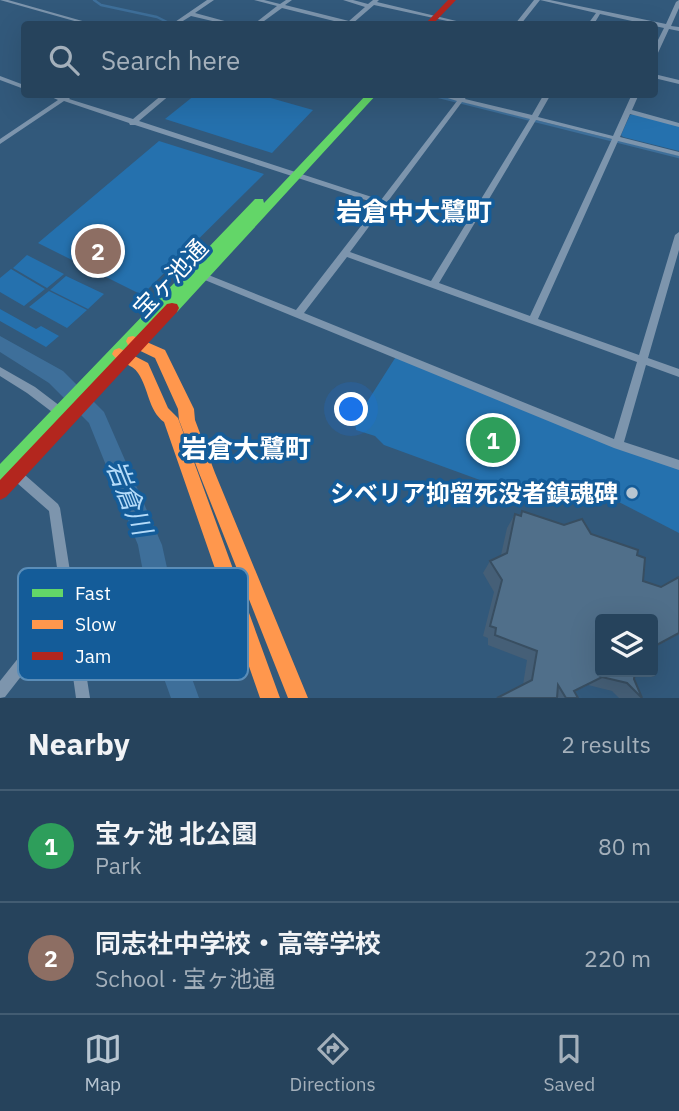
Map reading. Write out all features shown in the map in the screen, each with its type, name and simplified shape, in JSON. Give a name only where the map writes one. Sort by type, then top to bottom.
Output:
[{"type":"street","points":[[2,0],[79,21]]},
{"type":"street","points":[[198,0],[209,1]]},
{"type":"street","points":[[257,0],[340,21]]},
{"type":"street","points":[[261,21],[289,0]]},
{"type":"street","points":[[346,0],[373,3],[436,21]]},
{"type":"street","points":[[436,21],[452,0]]},
{"type":"street","points":[[436,21],[461,0]]},
{"type":"street","points":[[521,21],[540,0],[643,21]]},
{"type":"street","points":[[180,21],[209,1]]},
{"type":"street","points":[[658,46],[679,2]]},
{"type":"street","points":[[353,21],[373,3]]},
{"type":"street","points":[[593,21],[599,12]]},
{"type":"street","points":[[190,15],[217,21]]},
{"type":"street","points":[[314,21],[321,15]]},
{"type":"street","points":[[658,24],[679,29]]},
{"type":"street","points":[[658,77],[679,82]]},
{"type":"street","points":[[0,78],[21,85]]},
{"type":"street","points":[[58,98],[383,203]]},
{"type":"street","points":[[0,142],[66,98]]},
{"type":"street","points":[[132,124],[163,98]]},
{"type":"street","name":"宝ヶ池通","points":[[293,174],[359,98]]},
{"type":"street","name":"宝ヶ池通","points":[[0,492],[8,472],[369,98]]},
{"type":"street","points":[[298,315],[462,98]]},
{"type":"street","points":[[466,98],[534,118],[679,153]]},
{"type":"street","points":[[433,285],[546,98]]},
{"type":"street","points":[[532,321],[634,98]]},
{"type":"street","points":[[628,111],[679,125]]},
{"type":"street","points":[[618,445],[679,235]]},
{"type":"street","points":[[345,253],[679,373]]},
{"type":"street","points":[[197,274],[618,445],[679,466]]},
{"type":"street","points":[[134,341],[160,354],[186,409],[187,420],[246,568]]},
{"type":"street","points":[[121,355],[143,367],[162,412],[170,418],[224,568]]},
{"type":"street","points":[[0,371],[65,412]]},
{"type":"street","points":[[8,472],[54,508],[63,568]]},
{"type":"street","points":[[248,574],[298,698]]},
{"type":"street","points":[[248,636],[270,698]]},
{"type":"street","points":[[0,692],[18,669]]},
{"type":"street","points":[[80,680],[83,698]]},
{"type":"shaded area","points":[[191,98],[271,98],[313,110],[272,153],[165,119]]},
{"type":"shaded area","points":[[630,115],[679,126],[679,151],[623,137],[621,135]]},
{"type":"shaded area","points":[[159,141],[264,174],[142,295],[38,243]]},
{"type":"shaded area","points":[[27,255],[64,274],[47,288],[13,268]]},
{"type":"shaded area","points":[[11,269],[45,289],[24,306],[0,292],[0,278]]},
{"type":"shaded area","points":[[66,276],[104,294],[88,309],[50,290]]},
{"type":"shaded area","points":[[49,291],[87,310],[67,328],[29,307]]},
{"type":"shaded area","points":[[0,309],[36,329],[41,326],[59,336],[46,347],[0,321]]},
{"type":"shaded area","points":[[397,355],[679,465],[679,533],[615,500],[560,490],[513,492],[384,445],[375,436],[356,430],[355,421]]},
{"type":"building","points":[[522,511],[564,525],[582,519],[591,534],[638,550],[637,555],[645,558],[643,581],[661,587],[679,577],[679,633],[658,644],[658,614],[595,614],[595,677],[602,677],[574,691],[578,698],[566,698],[558,685],[557,698],[497,698],[532,680],[537,651],[495,635],[496,628],[490,626],[502,580],[490,561],[507,553],[515,514],[521,516]]},
{"type":"building","points":[[602,677],[634,677],[642,698],[627,683]]},
{"type":"waterway","points":[[94,0],[101,5],[165,21]]},
{"type":"waterway","points":[[443,98],[679,157]]},
{"type":"waterway","name":"岩倉川","points":[[0,343],[56,377],[97,418],[150,545],[155,568]]},
{"type":"waterway","name":"岩倉川","points":[[179,680],[185,698]]},
{"type":"traffic: fast","points":[[172,308],[369,98]]},
{"type":"traffic: fast","points":[[0,475],[259,202]]},
{"type":"traffic: slow","points":[[133,341],[160,354],[186,409],[187,420],[245,568]]},
{"type":"traffic: slow","points":[[119,354],[143,367],[162,412],[170,418],[224,568]]},
{"type":"traffic: slow","points":[[248,574],[298,698]]},
{"type":"traffic: slow","points":[[248,636],[270,698]]},
{"type":"traffic: jam","points":[[432,21],[452,0]]},
{"type":"traffic: jam","points":[[0,492],[172,308]]},
{"type":"place","name":"同志社中学校・高等学校","points":[[98,251]]},
{"type":"place","name":"宝ヶ池 北公園","points":[[493,440]]},
{"type":"place","name":"シベリア抑留死没者鎮魂碑","points":[[632,493]]},
{"type":"district","name":"岩倉中大鷺町","points":[[414,211]]},
{"type":"district","name":"岩倉大鷺町","points":[[246,448]]}]
